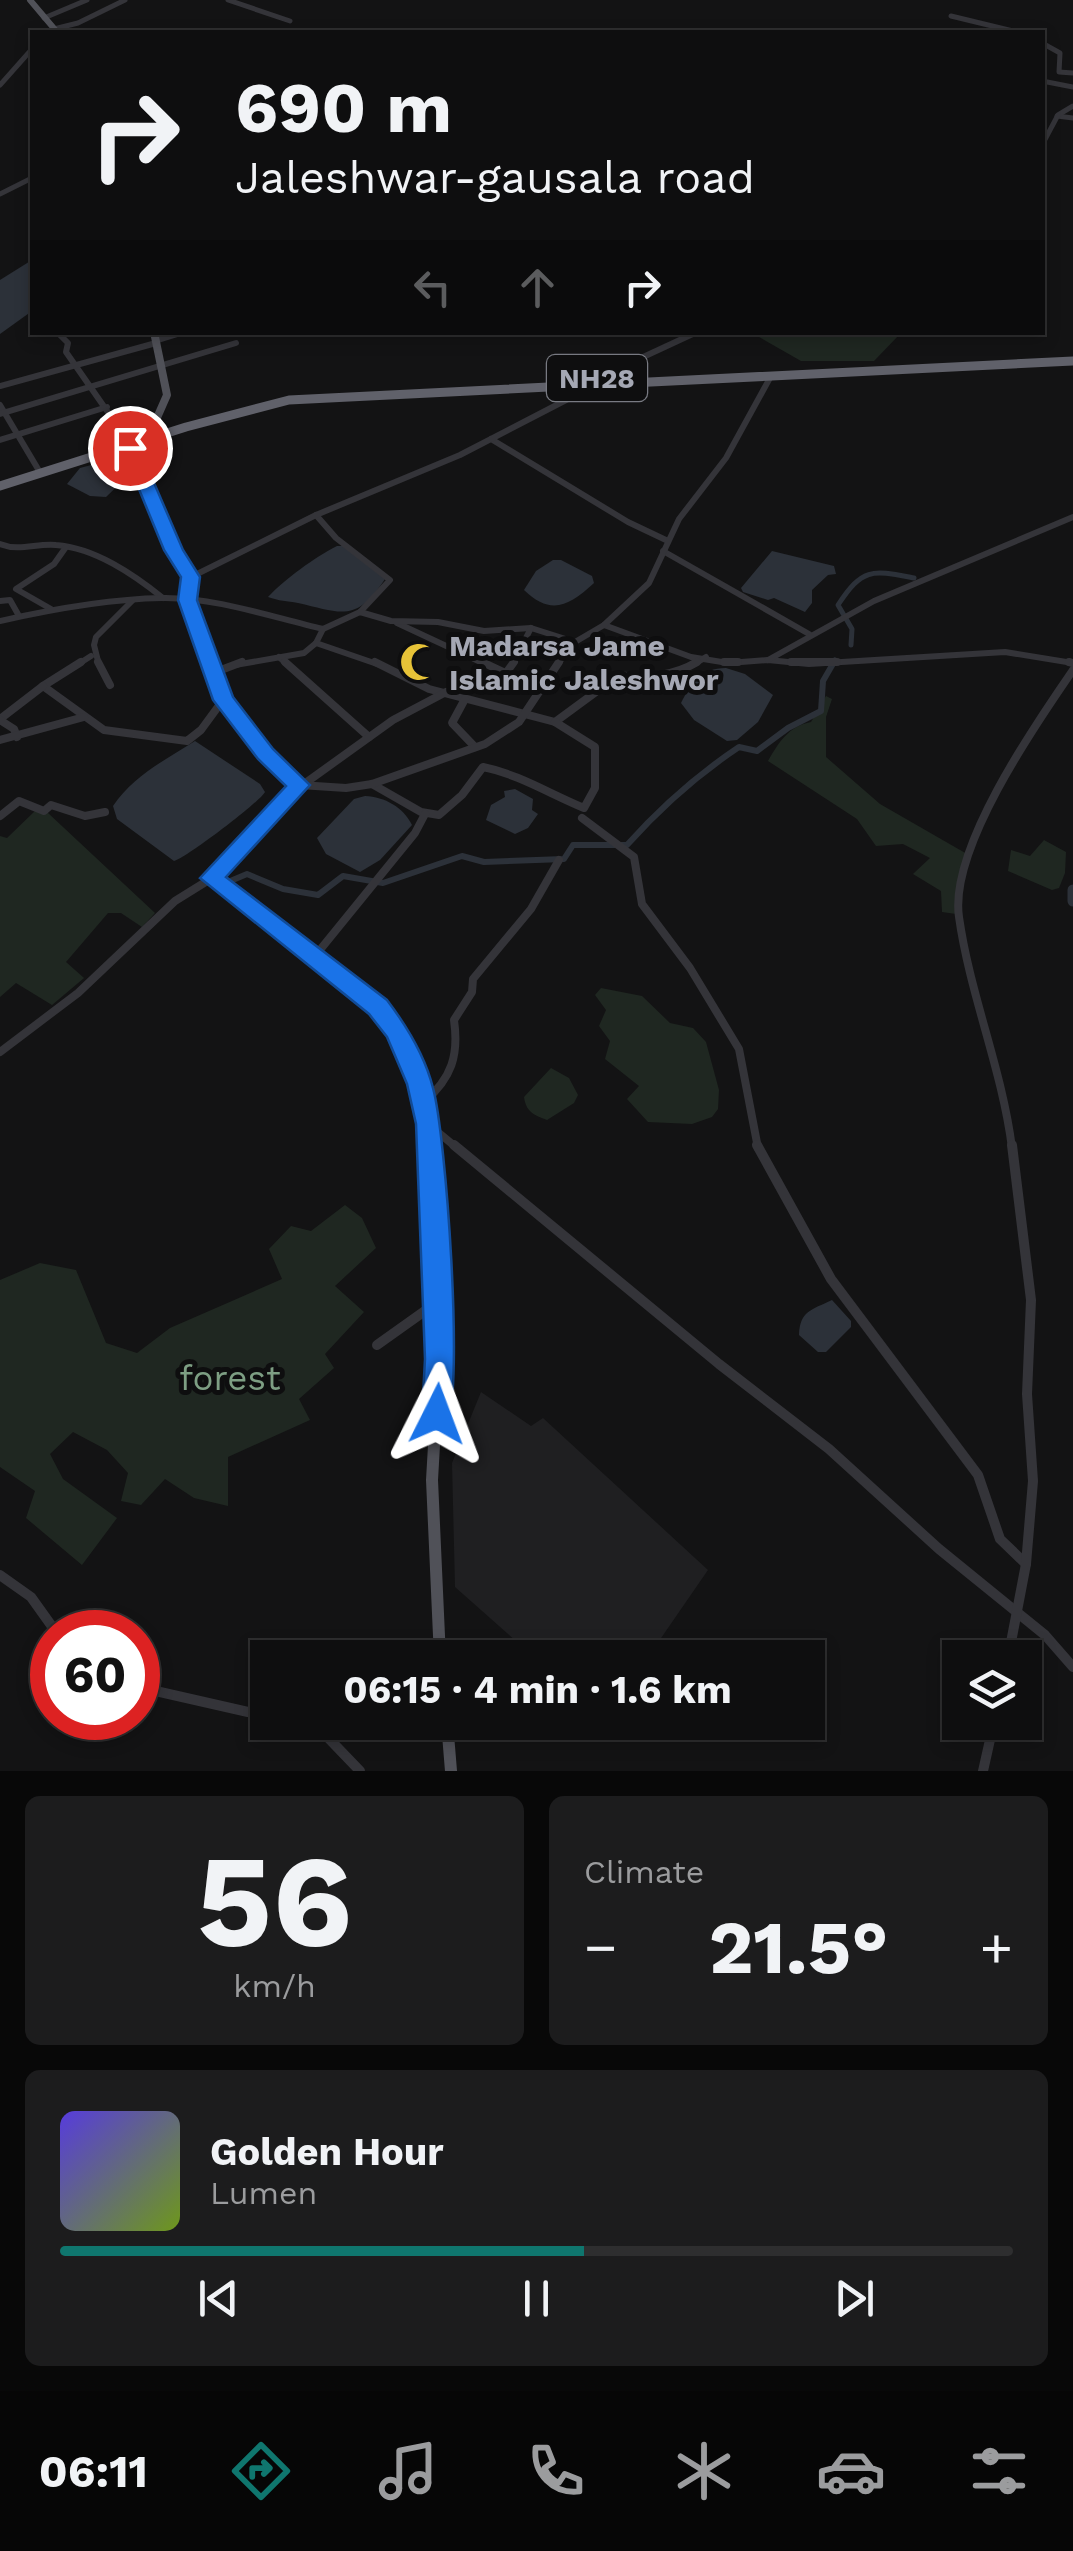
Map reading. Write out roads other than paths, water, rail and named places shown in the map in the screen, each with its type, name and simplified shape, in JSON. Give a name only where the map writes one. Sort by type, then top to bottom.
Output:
[{"type":"highway","name":"NH28","points":[[129,444],[221,412],[303,394],[771,376],[1073,358]]},
{"type":"highway","name":"NH28","points":[[129,444],[289,400],[614,378],[809,373]]},
{"type":"highway","points":[[0,484],[129,444]]},
{"type":"highway","points":[[0,484],[129,444]]},
{"type":"main road","points":[[30,0],[55,30]]},
{"type":"main road","points":[[149,436],[166,395],[155,339]]},
{"type":"main road","points":[[129,444],[174,550],[191,577],[188,600],[223,700],[266,754],[300,785],[212,878],[378,1007],[396,1031],[424,1102],[440,1359],[432,1520],[439,1640]]},
{"type":"main road","points":[[448,1740],[451,1771]]},
{"type":"street","points":[[44,18],[87,0]]},
{"type":"street","points":[[59,30],[125,0]]},
{"type":"street","points":[[228,0],[290,20]]},
{"type":"street","points":[[951,16],[1009,30]]},
{"type":"street","points":[[1045,45],[1060,53],[1059,72],[1073,73]]},
{"type":"street","points":[[0,85],[30,51]]},
{"type":"street","points":[[1046,65],[1057,67]]},
{"type":"street","points":[[1045,82],[1073,87]]},
{"type":"street","points":[[1045,139],[1058,116],[1073,106]]},
{"type":"street","points":[[1058,116],[1073,118]]},
{"type":"street","points":[[1045,125],[1051,127]]},
{"type":"street","points":[[0,194],[30,179]]},
{"type":"street","points":[[60,335],[68,343],[66,352],[108,407],[129,444]]},
{"type":"street","points":[[614,378],[642,358],[690,335]]},
{"type":"street","points":[[0,386],[155,339]]},
{"type":"street","points":[[38,470],[1,410],[236,343]]},
{"type":"street","points":[[300,785],[346,788],[372,784],[475,747],[508,730],[575,642],[604,625],[649,583],[688,506],[726,458],[771,376]]},
{"type":"street","points":[[191,577],[316,515],[491,439],[592,382]]},
{"type":"street","points":[[0,440],[108,407]]},
{"type":"street","points":[[491,439],[628,522],[668,541]]},
{"type":"street","points":[[0,621],[51,609],[163,598],[323,629],[360,612],[390,580],[336,538],[316,515]]},
{"type":"street","points":[[768,660],[874,601],[1071,520]]},
{"type":"street","points":[[0,544],[24,551],[50,545],[66,547],[109,564],[163,598]]},
{"type":"street","points":[[51,609],[16,589],[54,564],[66,547]]},
{"type":"street","points":[[662,551],[810,634]]},
{"type":"street","points":[[0,601],[10,600],[18,616]]},
{"type":"street","points":[[17,737],[14,729],[0,719],[91,656],[102,630],[132,600]]},
{"type":"street","points":[[360,612],[390,620],[529,684]]},
{"type":"street","points":[[390,620],[438,622],[484,631],[532,628],[575,642]]},
{"type":"street","points":[[604,625],[623,628],[680,654],[728,663],[768,660],[809,664],[1005,652],[1073,667],[1002,781],[964,870],[958,913],[1009,1123],[1031,1300],[1026,1394],[1033,1481],[1026,1564],[1012,1640]]},
{"type":"street","points":[[506,673],[532,628]]},
{"type":"street","points":[[213,673],[248,660],[304,653],[316,643],[323,629]]},
{"type":"street","points":[[316,643],[374,662],[429,689],[555,722],[595,746],[592,778],[596,788],[584,808],[512,773],[483,767],[462,795],[439,815],[426,814],[372,784]]},
{"type":"street","points":[[91,656],[110,685]]},
{"type":"street","points":[[279,657],[369,737]]},
{"type":"street","points":[[555,722],[615,677],[623,674],[640,678],[684,670],[706,657]]},
{"type":"street","points":[[44,686],[84,717],[115,734],[186,741],[201,730],[223,700]]},
{"type":"street","points":[[300,785],[369,737],[447,691]]},
{"type":"street","points":[[465,699],[452,723],[475,747]]},
{"type":"street","points":[[0,740],[84,717]]},
{"type":"street","points":[[0,816],[19,801],[44,810],[50,805],[85,816],[106,812]]},
{"type":"street","points":[[315,956],[364,902],[373,883],[421,826],[426,814]]},
{"type":"street","points":[[582,818],[634,857],[642,904],[690,968],[739,1049],[756,1148],[831,1279],[978,1475],[1000,1539],[1026,1564]]},
{"type":"street","points":[[424,1102],[438,1090],[458,1052],[454,1020],[472,992],[473,980],[526,922],[548,888],[559,860]]},
{"type":"street","points":[[0,1052],[78,993],[175,901],[212,878]]},
{"type":"street","points":[[428,1124],[719,1364],[773,1402],[1045,1635],[1073,1667]]},
{"type":"street","points":[[377,1344],[436,1303]]},
{"type":"street","points":[[0,1575],[30,1597],[40,1610]]},
{"type":"street","points":[[160,1692],[250,1712]]},
{"type":"street","points":[[331,1740],[360,1771]]},
{"type":"street","points":[[983,1771],[990,1740]]},
{"type":"waterway","points":[[851,645],[852,629],[838,605],[855,584],[878,573],[914,578]]},
{"type":"waterway","points":[[832,665],[835,660]]},
{"type":"waterway","points":[[228,882],[247,874],[283,889],[318,895],[343,876],[383,883],[462,856],[484,862],[564,859],[573,845],[627,845],[680,792],[739,747],[757,751],[788,728],[821,711],[823,681],[834,662]]},
{"type":"waterway","points":[[1073,890],[1073,901]]},
{"type":"place","name":"Madarsa Jame Islamic Jaleshwor","points":[[419,662]]},
{"type":"park label","name":"forest","points":[[230,1378]]}]
